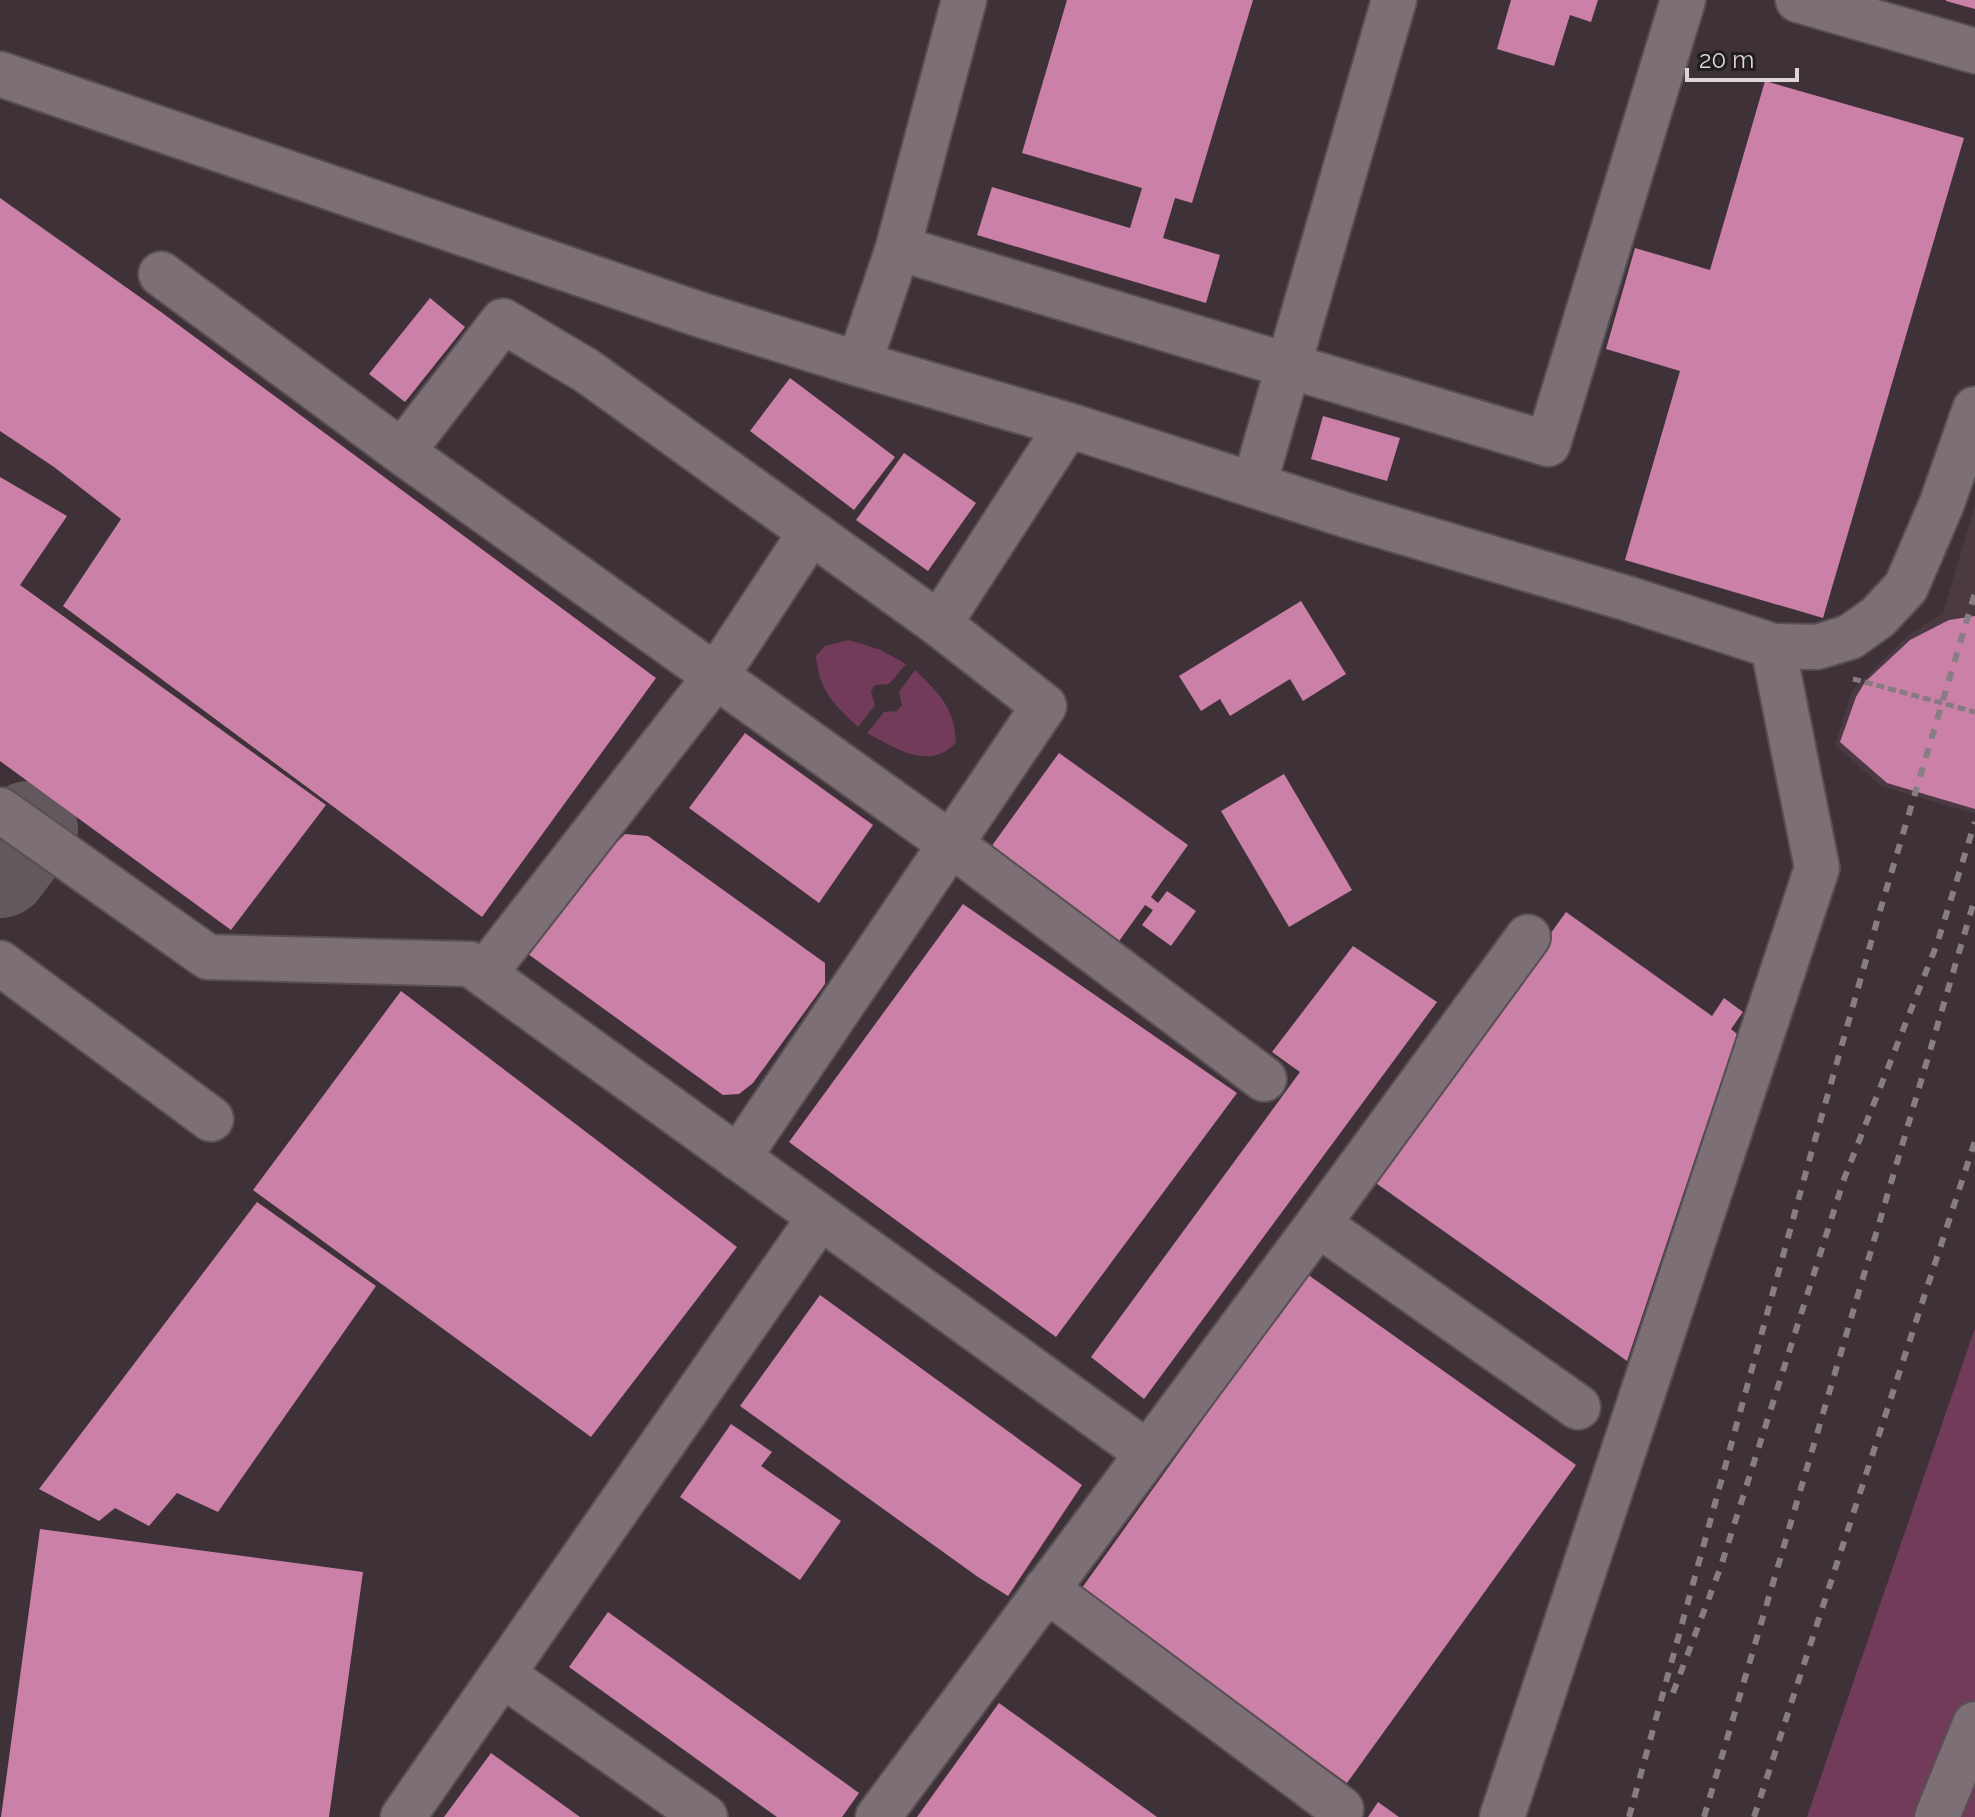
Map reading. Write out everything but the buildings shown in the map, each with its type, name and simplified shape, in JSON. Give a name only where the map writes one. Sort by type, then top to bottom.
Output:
[{"type":"street","points":[[859,364],[898,248],[964,0]]},
{"type":"street","points":[[1254,485],[1394,0]]},
{"type":"street","points":[[898,248],[1548,444],[1683,0]]},
{"type":"street","points":[[1798,0],[1975,51]]},
{"type":"street","points":[[0,74],[615,286],[1773,646],[1817,647],[1850,637],[1878,617],[1906,587],[1942,503],[1975,409]]},
{"type":"street","points":[[161,274],[402,452],[951,844],[1264,1079]]},
{"type":"street","points":[[402,452],[503,321],[587,371],[939,624],[1044,706],[738,1158]]},
{"type":"street","points":[[939,624],[1068,425]]},
{"type":"street","points":[[484,974],[716,676],[811,532]]},
{"type":"street","points":[[1502,1817],[1817,868],[1773,646]]},
{"type":"street","points":[[0,810],[208,957],[470,964],[1146,1452]]},
{"type":"street","points":[[878,1817],[1528,937]]},
{"type":"street","points":[[0,963],[211,1119]]},
{"type":"street","points":[[403,1817],[820,1217]]},
{"type":"street","points":[[1318,1224],[1578,1407]]},
{"type":"street","points":[[1046,1589],[1341,1809]]},
{"type":"street","points":[[502,1674],[705,1817]]},
{"type":"street","points":[[1937,1817],[1975,1724]]},
{"type":"path","points":[[1865,682],[1975,712]]},
{"type":"shaded area","points":[[1975,505],[1975,814],[1881,786],[1835,745],[1852,691],[1909,635],[1943,613]]},
{"type":"shaded area","points":[[849,640],[881,650],[906,664],[889,684],[875,685],[871,692],[875,705],[858,727],[824,688],[816,656],[825,646]]},
{"type":"shaded area","points":[[915,670],[938,694],[955,730],[956,742],[935,755],[913,754],[867,733],[884,712],[897,711],[902,705],[899,692]]},
{"type":"shaded area","points":[[1975,1328],[1975,1817],[1807,1817]]},
{"type":"taxiway","points":[[0,869],[29,830]]},
{"type":"railway","points":[[1629,1817],[1809,1161],[1975,593]]},
{"type":"railway","points":[[1673,1693],[1721,1566],[1844,1179],[1937,944],[1975,822]]},
{"type":"railway","points":[[1704,1817],[1975,898]]},
{"type":"railway","points":[[1754,1817],[1975,1141]]}]
